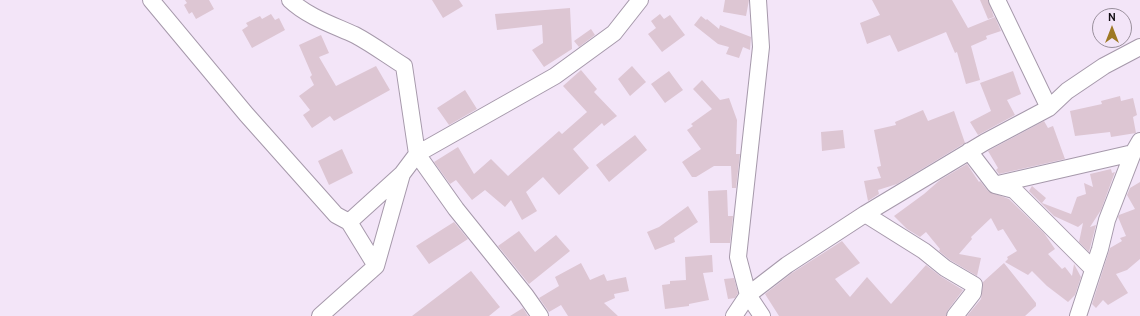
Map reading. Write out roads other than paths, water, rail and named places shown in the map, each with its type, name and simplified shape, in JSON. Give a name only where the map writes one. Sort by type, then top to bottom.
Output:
[{"type":"street","points":[[151,0],[246,114],[336,215],[349,222],[376,266]]},
{"type":"street","points":[[290,0],[314,17],[356,36],[404,66],[417,154],[456,209],[526,296],[540,316]]},
{"type":"street","points":[[349,222],[402,174],[417,154],[555,76],[614,33],[640,0]]},
{"type":"street","points":[[758,0],[761,47],[738,257],[748,295],[762,316]]},
{"type":"street","points":[[997,0],[1049,108]]},
{"type":"street","points":[[734,316],[748,295],[786,264],[968,151],[1049,108],[1068,91],[1098,70],[1140,47]]},
{"type":"street","points":[[995,185],[1136,147]]},
{"type":"street","points":[[1078,316],[1100,249],[1107,220],[1136,147]]},
{"type":"street","points":[[968,151],[995,185],[1014,190],[1093,268]]},
{"type":"street","points":[[320,316],[376,266],[402,174]]},
{"type":"street","points":[[866,214],[924,251],[945,268],[974,285],[973,293],[956,316]]}]
